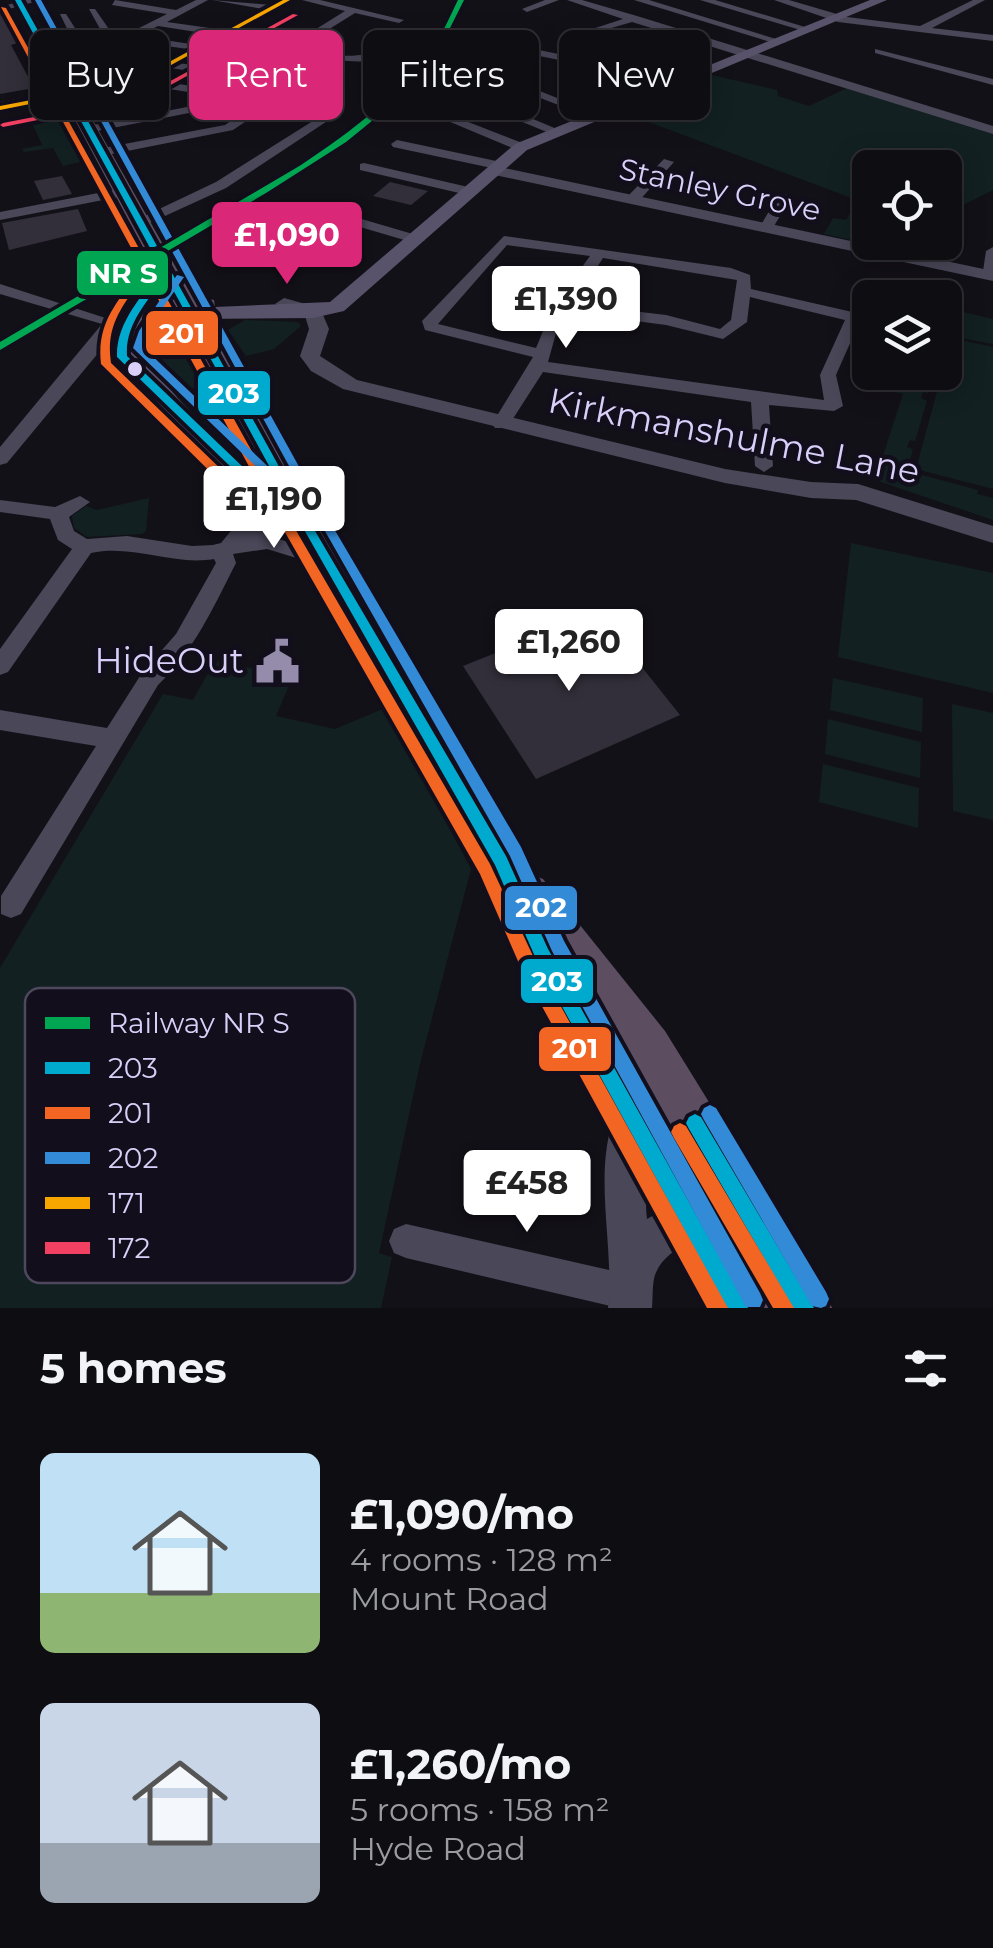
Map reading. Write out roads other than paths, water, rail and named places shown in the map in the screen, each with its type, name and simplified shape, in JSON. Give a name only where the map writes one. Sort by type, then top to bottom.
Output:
[{"type":"highway","points":[[18,2],[31,30]]},
{"type":"highway","points":[[73,120],[102,152]]},
{"type":"highway","points":[[84,120],[207,341],[288,501],[329,561],[501,860],[542,954],[632,1112],[804,1308]]},
{"type":"highway","points":[[501,860],[588,969],[632,1067],[713,1203],[769,1308]]},
{"type":"highway","points":[[713,1203],[738,1308]]},
{"type":"main road","points":[[710,71],[881,0]]},
{"type":"main road","points":[[188,309],[246,313],[314,312],[337,307],[521,147],[586,120]]},
{"type":"main road","points":[[288,501],[149,382],[132,352],[130,340],[145,321],[188,309],[325,301],[354,293]]},
{"type":"main road","points":[[207,341],[222,323],[246,313]]},
{"type":"street","points":[[138,30],[203,0]]},
{"type":"street","points":[[217,0],[272,8]]},
{"type":"street","points":[[233,30],[287,0]]},
{"type":"street","points":[[307,0],[399,20]]},
{"type":"street","points":[[526,8],[554,0]]},
{"type":"street","points":[[572,0],[993,130]]},
{"type":"street","points":[[638,0],[782,42]]},
{"type":"street","points":[[598,30],[685,0]]},
{"type":"street","points":[[706,0],[810,30]]},
{"type":"street","points":[[778,0],[840,18],[993,41]]},
{"type":"street","points":[[920,30],[980,0]]},
{"type":"street","points":[[115,4],[203,14]]},
{"type":"street","points":[[88,5],[111,30]]},
{"type":"street","points":[[323,30],[354,10]]},
{"type":"street","points":[[63,16],[72,30]]},
{"type":"street","points":[[233,19],[307,30]]},
{"type":"street","points":[[156,24],[198,30]]},
{"type":"street","points":[[976,51],[993,41]]},
{"type":"street","points":[[879,51],[993,82]]},
{"type":"street","points":[[170,64],[189,54]]},
{"type":"street","points":[[926,75],[958,60]]},
{"type":"street","points":[[170,64],[189,68]]},
{"type":"street","points":[[0,106],[30,99]]},
{"type":"street","points":[[0,106],[30,99]]},
{"type":"street","points":[[92,128],[189,110]]},
{"type":"street","points":[[102,152],[229,128],[241,120]]},
{"type":"street","points":[[140,224],[222,186],[323,120]]},
{"type":"street","points":[[455,120],[521,147]]},
{"type":"street","points":[[529,120],[558,132]]},
{"type":"street","points":[[398,144],[498,168]]},
{"type":"street","points":[[632,200],[668,162]]},
{"type":"street","points":[[364,167],[472,192]]},
{"type":"street","name":"Stanley Grove","points":[[498,168],[990,275]]},
{"type":"street","points":[[0,216],[124,192]]},
{"type":"street","points":[[766,228],[785,196]]},
{"type":"street","points":[[307,207],[418,240]]},
{"type":"street","points":[[561,307],[666,320],[723,334],[739,322],[746,292],[741,275],[504,240],[430,321],[431,327],[440,332],[540,359],[760,400],[834,406],[828,375],[852,335]]},
{"type":"street","points":[[990,275],[993,251]]},
{"type":"street","points":[[500,424],[540,359],[561,307],[598,254]]},
{"type":"street","points":[[0,288],[110,322],[108,330],[0,459]]},
{"type":"street","points":[[746,292],[852,317]]},
{"type":"street","points":[[284,304],[314,312]]},
{"type":"street","name":"Kirkmanshulme Lane","points":[[314,312],[319,329],[310,356],[332,376],[350,385],[724,476],[811,490],[858,492],[993,534]]},
{"type":"street","points":[[760,400],[764,466]]},
{"type":"street","points":[[229,546],[287,518],[288,501]]},
{"type":"street","points":[[11,905],[150,679],[165,666],[190,630],[226,564],[229,546],[288,501]]},
{"type":"street","points":[[0,506],[58,514],[80,502]]},
{"type":"street","points":[[58,514],[65,535],[84,548]]},
{"type":"street","points":[[0,666],[84,548],[120,541],[192,554],[259,543],[298,549],[329,561]]},
{"type":"street","points":[[0,720],[114,739]]},
{"type":"street","points":[[632,1112],[624,1201],[632,1292]]},
{"type":"street","points":[[632,1292],[642,1251],[713,1203]]},
{"type":"street","points":[[406,1240],[632,1292]]},
{"type":"place","name":"HideOut","points":[[277,661]]}]
